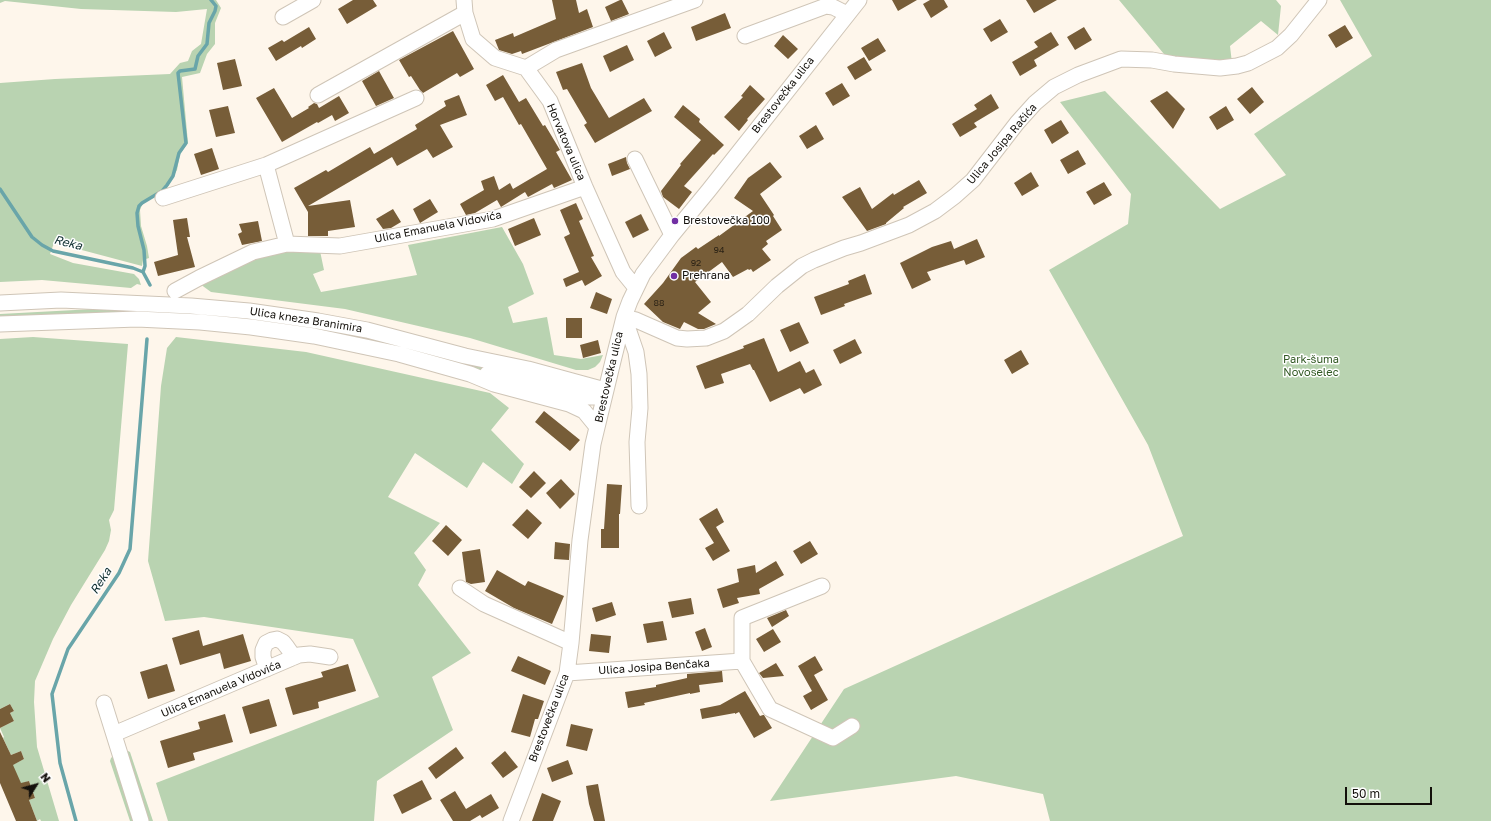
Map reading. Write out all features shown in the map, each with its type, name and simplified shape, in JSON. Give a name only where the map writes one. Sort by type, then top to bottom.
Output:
[{"type":"street","points":[[283,17],[313,0]]},
{"type":"street","points":[[318,95],[464,7],[473,39],[495,58],[526,68],[556,50],[695,0]]},
{"type":"street","name":"Brestovečka ulica","points":[[510,821],[567,674],[580,540],[597,427],[624,317],[636,288],[643,274],[672,235],[859,0]]},
{"type":"street","name":"Ulica Josipa Račića","points":[[624,317],[643,323],[677,338],[687,340],[706,338],[724,331],[741,320],[783,281],[802,266],[844,248],[861,244],[909,225],[935,211],[973,180],[1017,123],[1035,103],[1054,87],[1078,75],[1121,59],[1152,60],[1174,64],[1220,68],[1248,63],[1276,48],[1291,35],[1319,0]]},
{"type":"street","points":[[745,36],[826,6],[833,7],[847,14]]},
{"type":"street","name":"Horvatova ulica","points":[[526,68],[550,101],[585,187],[624,272],[636,288]]},
{"type":"street","points":[[163,198],[266,165],[416,98]]},
{"type":"street","points":[[635,159],[672,235]]},
{"type":"street","points":[[266,165],[287,244]]},
{"type":"street","name":"Ulica Emanuela Vidovića","points":[[175,292],[199,278],[253,252],[287,244],[340,246],[494,219],[585,187]]},
{"type":"street","name":"Ulica kneza Branimira","points":[[0,303],[61,300],[191,306],[265,313],[367,330],[465,356],[528,368],[605,392]]},
{"type":"street","points":[[624,317],[636,352],[640,374],[640,408],[637,442],[640,506]]},
{"type":"street","name":"Ulica kneza Branimira","points":[[0,324],[137,319],[200,322],[251,327],[340,340],[399,354],[470,374],[494,384],[575,406],[588,415],[597,427]]},
{"type":"street","name":"Ulica kneza Branimira","points":[[470,374],[495,374],[583,397],[594,397],[605,392]]},
{"type":"street","points":[[822,586],[742,618],[742,661],[770,709],[833,738],[852,726]]},
{"type":"street","points":[[460,588],[484,604],[571,643]]},
{"type":"street","points":[[267,669],[263,657],[263,650],[266,643],[272,640],[277,639],[283,642],[294,657]]},
{"type":"street","name":"Ulica Emanuela Vidovića","points":[[114,734],[299,655],[310,654],[330,657]]},
{"type":"street","name":"Ulica Josipa Benčaka","points":[[567,674],[742,661]]},
{"type":"street","points":[[104,703],[141,821]]},
{"type":"green space","points":[[0,0],[216,0],[221,8],[215,23],[215,44],[207,54],[200,73],[182,77],[188,143],[180,154],[177,170],[165,192],[147,200],[142,205],[140,210],[141,226],[149,258],[143,260],[142,266],[78,249],[77,247],[54,243],[50,254],[73,263],[134,274],[139,279],[141,285],[137,284],[131,288],[42,280],[0,282],[0,83],[170,74],[180,63],[188,61],[192,51],[201,44],[207,9],[176,12],[81,9],[5,1],[0,3]]},
{"type":"green space","points":[[1119,0],[1276,0],[1281,6],[1278,35],[1261,21],[1230,46],[1232,63],[1169,60]]},
{"type":"green space","name":"Park-šuma Novoselec","points":[[1340,0],[1491,0],[1491,821],[1050,821],[1043,794],[956,776],[770,801],[844,689],[1183,536],[1148,445],[1049,270],[1128,224],[1131,194],[1060,102],[1105,91],[1220,209],[1286,175],[1254,134],[1372,56]]},
{"type":"green space","points":[[502,227],[523,264],[534,294],[508,307],[513,323],[547,317],[554,355],[581,359],[603,355],[600,362],[595,367],[588,370],[576,370],[470,338],[345,309],[211,292],[200,284],[264,253],[296,250],[320,251],[324,270],[313,274],[321,292],[417,275],[408,245]]},
{"type":"green space","points":[[94,309],[229,315],[364,335],[502,373],[165,314],[109,312],[0,318],[0,314]]},
{"type":"green space","points":[[33,337],[128,344],[114,510],[109,520],[111,530],[109,541],[71,605],[53,639],[35,681],[34,702],[37,747],[59,821],[41,821],[40,819],[37,821],[29,800],[35,798],[29,781],[21,784],[12,765],[24,759],[21,751],[11,755],[0,728],[14,721],[10,713],[14,711],[10,704],[0,709],[0,339]]},
{"type":"green space","points":[[176,337],[306,352],[490,393],[509,408],[491,430],[524,464],[512,484],[483,462],[467,488],[415,453],[388,497],[440,523],[414,553],[426,570],[418,585],[471,653],[432,677],[453,730],[377,781],[374,821],[168,821],[156,783],[379,697],[353,639],[204,617],[165,621],[148,561],[161,386],[167,348]]},
{"type":"green space","points":[[125,752],[130,752],[153,821],[148,821]]},
{"type":"green space","points":[[114,755],[135,821],[130,821],[110,761]]},
{"type":"building","points":[[353,0],[373,0],[377,6],[347,24],[338,9]]},
{"type":"building","points":[[552,0],[576,0],[579,13],[587,9],[593,27],[522,54],[521,51],[512,54],[499,50],[495,40],[513,33],[514,37],[556,19]]},
{"type":"building","points":[[622,0],[629,14],[611,21],[605,7]]},
{"type":"building","points":[[892,0],[917,0],[898,11]]},
{"type":"building","points":[[930,0],[944,0],[948,7],[931,18],[923,4]]},
{"type":"building","points":[[1026,0],[1057,0],[1034,13]]},
{"type":"building","points":[[725,13],[731,28],[696,41],[691,27]]},
{"type":"building","points":[[1000,19],[1008,32],[991,42],[983,29]]},
{"type":"building","points":[[1345,25],[1353,38],[1336,48],[1328,35]]},
{"type":"building","points":[[309,27],[316,39],[276,61],[268,48],[282,40],[284,42]]},
{"type":"building","points":[[1084,27],[1092,40],[1075,50],[1067,37]]},
{"type":"building","points":[[453,31],[474,69],[460,77],[457,73],[423,93],[411,76],[409,77],[399,60]]},
{"type":"building","points":[[664,32],[672,48],[655,57],[647,41]]},
{"type":"building","points":[[1051,32],[1059,45],[1034,60],[1037,66],[1020,76],[1012,62],[1038,47],[1034,42]]},
{"type":"building","points":[[783,35],[798,49],[788,59],[774,46]]},
{"type":"building","points":[[878,38],[886,51],[869,61],[861,48]]},
{"type":"building","points":[[627,45],[634,60],[610,72],[603,56]]},
{"type":"building","points":[[864,57],[872,70],[855,80],[847,67]]},
{"type":"building","points":[[235,59],[242,86],[223,90],[217,63]]},
{"type":"building","points":[[582,63],[591,88],[609,118],[644,98],[652,111],[595,143],[584,125],[587,123],[567,89],[563,90],[556,72]]},
{"type":"building","points":[[379,71],[394,98],[376,106],[362,81]]},
{"type":"building","points":[[503,75],[519,102],[526,98],[543,126],[545,125],[560,150],[556,152],[572,180],[554,188],[552,184],[528,197],[525,192],[501,207],[497,200],[475,213],[466,215],[460,204],[484,190],[481,181],[494,176],[499,190],[510,183],[513,189],[547,169],[521,124],[519,125],[503,97],[495,101],[486,85]]},
{"type":"building","points":[[842,83],[850,96],[833,106],[825,93]]},
{"type":"building","points":[[750,85],[765,99],[747,119],[748,120],[739,131],[724,117],[743,97],[741,96]]},
{"type":"building","points":[[1252,87],[1264,102],[1250,114],[1237,99]]},
{"type":"building","points":[[274,88],[292,118],[309,108],[308,107],[314,103],[317,104],[319,108],[339,96],[349,113],[335,121],[332,115],[282,142],[256,98]]},
{"type":"building","points":[[1167,91],[1185,109],[1173,129],[1150,101]]},
{"type":"building","points":[[991,94],[999,108],[974,123],[977,127],[960,137],[952,124],[977,109],[974,105]]},
{"type":"building","points":[[459,95],[467,115],[440,125],[453,147],[433,158],[427,149],[397,166],[392,157],[308,206],[350,200],[355,227],[328,231],[328,236],[308,236],[308,212],[294,188],[326,170],[328,172],[370,147],[374,154],[417,129],[415,125],[446,106],[444,101]]},
{"type":"building","points":[[683,105],[700,119],[699,122],[724,145],[714,155],[713,154],[684,186],[692,192],[679,209],[663,197],[661,191],[681,165],[680,164],[701,140],[674,117]]},
{"type":"building","points":[[228,106],[235,133],[216,137],[209,110]]},
{"type":"building","points":[[1226,106],[1234,120],[1217,130],[1209,117]]},
{"type":"building","points":[[1061,120],[1069,133],[1052,144],[1044,130]]},
{"type":"building","points":[[816,125],[824,139],[807,149],[799,136]]},
{"type":"building","points":[[212,148],[219,169],[201,175],[194,154]]},
{"type":"building","points":[[1078,150],[1086,164],[1068,174],[1060,160]]},
{"type":"building","points":[[626,157],[630,169],[612,176],[608,164]]},
{"type":"building","points":[[770,162],[782,177],[760,194],[782,230],[766,241],[768,244],[762,249],[771,260],[753,272],[751,269],[748,269],[733,277],[722,262],[695,282],[711,302],[698,313],[716,324],[704,329],[698,329],[684,322],[680,329],[663,322],[644,304],[663,283],[681,258],[696,247],[698,249],[719,236],[753,211],[734,198],[748,178]]},
{"type":"building","points":[[1031,172],[1039,186],[1022,196],[1014,183]]},
{"type":"building","points":[[919,180],[927,193],[903,207],[904,208],[886,224],[867,231],[842,197],[860,187],[872,209],[893,193],[894,195]]},
{"type":"building","points":[[1104,182],[1112,195],[1094,205],[1086,192]]},
{"type":"building","points":[[430,199],[438,212],[420,223],[413,209]]},
{"type":"building","points":[[576,203],[583,219],[579,221],[594,256],[591,257],[602,276],[585,286],[582,280],[566,287],[563,279],[579,272],[564,237],[570,234],[560,210]]},
{"type":"building","points":[[393,209],[401,222],[391,228],[383,229],[376,219]]},
{"type":"building","points":[[641,214],[649,230],[633,238],[625,222]]},
{"type":"building","points":[[187,218],[190,237],[187,237],[195,267],[158,276],[154,262],[178,255],[173,220]]},
{"type":"building","points":[[534,218],[541,235],[515,246],[508,229]]},
{"type":"building","points":[[258,221],[262,241],[242,245],[238,234],[242,232],[239,224]]},
{"type":"building","points":[[977,239],[985,257],[966,265],[964,260],[927,272],[931,280],[912,289],[900,263],[932,247],[951,241],[954,249]]},
{"type":"building","points":[[865,274],[872,294],[844,304],[845,306],[821,315],[814,297],[849,284],[848,281]]},
{"type":"building","points":[[596,292],[612,299],[607,314],[590,308]]},
{"type":"building","points":[[566,318],[582,318],[582,338],[566,338]]},
{"type":"building","points":[[799,322],[809,343],[790,352],[780,330]]},
{"type":"building","points":[[764,338],[778,372],[800,361],[806,373],[814,369],[822,385],[804,394],[800,388],[770,402],[750,364],[721,374],[724,383],[705,389],[696,366],[744,348],[743,346]]},
{"type":"building","points":[[855,339],[862,353],[840,364],[833,350]]},
{"type":"building","points":[[598,340],[601,353],[583,358],[580,345]]},
{"type":"building","points":[[1021,350],[1029,364],[1012,374],[1004,360]]},
{"type":"building","points":[[544,411],[580,440],[570,451],[535,422]]},
{"type":"building","points":[[534,471],[546,483],[531,498],[519,487]]},
{"type":"building","points":[[561,479],[575,494],[560,509],[546,493]]},
{"type":"building","points":[[607,484],[622,485],[619,514],[619,548],[601,548],[601,529],[604,529]]},
{"type":"building","points":[[717,508],[724,522],[716,527],[730,551],[713,561],[705,548],[714,543],[699,519]]},
{"type":"building","points":[[527,509],[542,523],[528,539],[512,525]]},
{"type":"building","points":[[446,525],[462,540],[448,556],[432,541]]},
{"type":"building","points":[[810,541],[818,554],[801,564],[793,551]]},
{"type":"building","points":[[555,542],[570,544],[569,560],[554,559]]},
{"type":"building","points":[[480,549],[485,582],[471,584],[466,582],[462,552]]},
{"type":"building","points":[[776,561],[784,575],[759,589],[760,594],[737,598],[739,603],[723,608],[717,589],[739,582],[737,569],[755,565],[756,573]]},
{"type":"building","points":[[497,570],[525,586],[528,581],[564,596],[552,624],[514,608],[485,591]]},
{"type":"building","points":[[691,598],[694,614],[672,618],[668,602]]},
{"type":"building","points":[[612,602],[616,615],[596,622],[592,608]]},
{"type":"building","points":[[786,610],[789,616],[772,627],[767,618]]},
{"type":"building","points":[[663,621],[667,640],[647,643],[643,624]]},
{"type":"building","points":[[705,628],[712,647],[702,651],[695,632]]},
{"type":"building","points":[[773,629],[781,642],[764,652],[756,639]]},
{"type":"building","points":[[199,630],[203,646],[243,634],[251,661],[224,669],[220,653],[180,665],[172,638]]},
{"type":"building","points":[[591,634],[611,636],[609,653],[589,651]]},
{"type":"building","points":[[518,656],[551,671],[545,685],[511,671]]},
{"type":"building","points":[[815,656],[823,670],[814,675],[828,700],[811,710],[803,696],[812,691],[798,666]]},
{"type":"building","points":[[776,663],[784,676],[763,678],[759,673]]},
{"type":"building","points":[[167,664],[175,691],[148,699],[140,672]]},
{"type":"building","points":[[348,664],[356,691],[318,702],[319,708],[293,715],[285,688],[323,677],[321,672]]},
{"type":"building","points":[[722,671],[723,682],[699,685],[700,692],[644,703],[645,705],[628,708],[625,692],[656,687],[656,685],[687,678],[687,674]]},
{"type":"building","points":[[745,691],[760,716],[764,715],[772,728],[754,738],[739,712],[735,714],[702,719],[700,709],[720,705]]},
{"type":"building","points":[[523,694],[544,701],[538,719],[535,719],[530,737],[511,732]]},
{"type":"building","points":[[269,699],[277,726],[250,734],[242,707]]},
{"type":"building","points":[[10,704],[14,711],[10,713],[14,721],[0,728],[0,709]]},
{"type":"building","points":[[225,714],[233,742],[193,753],[195,760],[168,768],[160,741],[200,729],[198,722]]},
{"type":"building","points":[[571,724],[593,729],[587,751],[566,746]]},
{"type":"building","points":[[0,732],[11,755],[21,751],[24,759],[13,765],[21,783],[29,781],[35,798],[29,800],[37,821],[16,821],[0,783]]},
{"type":"building","points":[[456,747],[464,758],[436,779],[428,768]]},
{"type":"building","points":[[505,751],[518,767],[503,778],[491,763]]},
{"type":"building","points":[[568,760],[573,774],[552,782],[547,768]]},
{"type":"building","points":[[422,780],[432,799],[402,814],[393,795]]},
{"type":"building","points":[[598,784],[605,821],[594,821],[589,804],[586,786]]},
{"type":"building","points":[[455,791],[466,809],[491,794],[499,808],[482,818],[480,815],[470,821],[453,821],[440,800]]},
{"type":"building","points":[[542,793],[561,801],[553,821],[532,821]]},
{"type":"waterway","points":[[143,272],[145,266],[144,250],[138,226],[137,213],[139,206],[142,203],[162,191],[167,185],[173,176],[179,153],[186,143],[178,73],[180,71],[195,69],[198,56],[207,44],[209,23],[216,6],[211,0]]},
{"type":"waterway","name":"Reka","points":[[0,189],[32,237],[42,245],[53,251],[133,268],[143,272],[150,285]]},
{"type":"waterway","name":"Reka","points":[[76,821],[60,763],[52,694],[68,649],[119,573],[130,549],[147,339]]},
{"type":"place","name":"Brestovečka 100","points":[[675,221]]},
{"type":"place","name":"Prehrana","points":[[674,276]]}]
